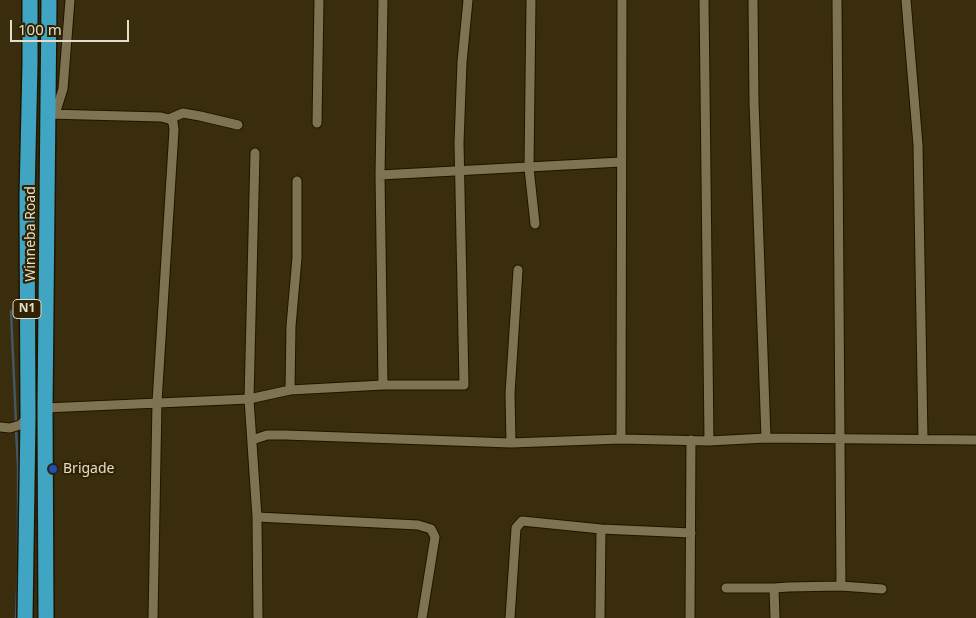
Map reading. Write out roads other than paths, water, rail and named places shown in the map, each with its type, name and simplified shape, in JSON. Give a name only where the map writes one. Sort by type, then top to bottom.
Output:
[{"type":"highway","name":"Winneba Road","points":[[25,618],[30,0]]},
{"type":"highway","name":"Winneba Road","points":[[46,618],[44,408],[51,114],[49,0]]},
{"type":"highway","points":[[30,64],[39,63],[49,67]]},
{"type":"street","points":[[70,0],[63,89],[51,114],[161,117],[173,122],[157,402],[153,618]]},
{"type":"street","points":[[317,123],[319,0]]},
{"type":"street","points":[[383,385],[380,176],[384,0]]},
{"type":"street","points":[[44,408],[249,399],[290,390],[383,385],[464,385],[459,142],[462,62],[468,0]]},
{"type":"street","points":[[531,0],[529,168],[534,224]]},
{"type":"street","points":[[621,439],[622,229],[620,162],[622,0]]},
{"type":"street","points":[[704,0],[709,441]]},
{"type":"street","points":[[752,0],[754,112],[766,438]]},
{"type":"street","points":[[838,0],[840,586]]},
{"type":"street","points":[[906,0],[918,145],[923,439]]},
{"type":"street","points":[[169,119],[183,113],[238,125]]},
{"type":"street","points":[[255,154],[249,399],[257,516],[258,618]]},
{"type":"street","points":[[380,176],[620,162]]},
{"type":"street","points":[[290,390],[291,326],[297,258],[297,181]]},
{"type":"street","points":[[510,443],[510,393],[518,270]]},
{"type":"street","points":[[0,426],[10,428],[20,425],[28,418]]},
{"type":"street","points":[[252,440],[267,435],[285,435],[510,443],[621,439],[709,441],[766,438],[976,440]]},
{"type":"street","points":[[690,618],[691,440]]},
{"type":"street","points":[[257,516],[418,525],[431,529],[435,537],[422,618]]},
{"type":"street","points":[[510,618],[516,528],[522,521],[601,529],[691,534]]},
{"type":"street","points":[[600,618],[601,529]]},
{"type":"street","points":[[726,588],[840,586],[882,589]]},
{"type":"street","points":[[774,588],[775,618]]},
{"type":"waterway","points":[[11,311],[16,424]]},
{"type":"waterway","points":[[16,430],[18,566],[16,618]]},
{"type":"place","name":"Brigade","points":[[53,469]]}]
